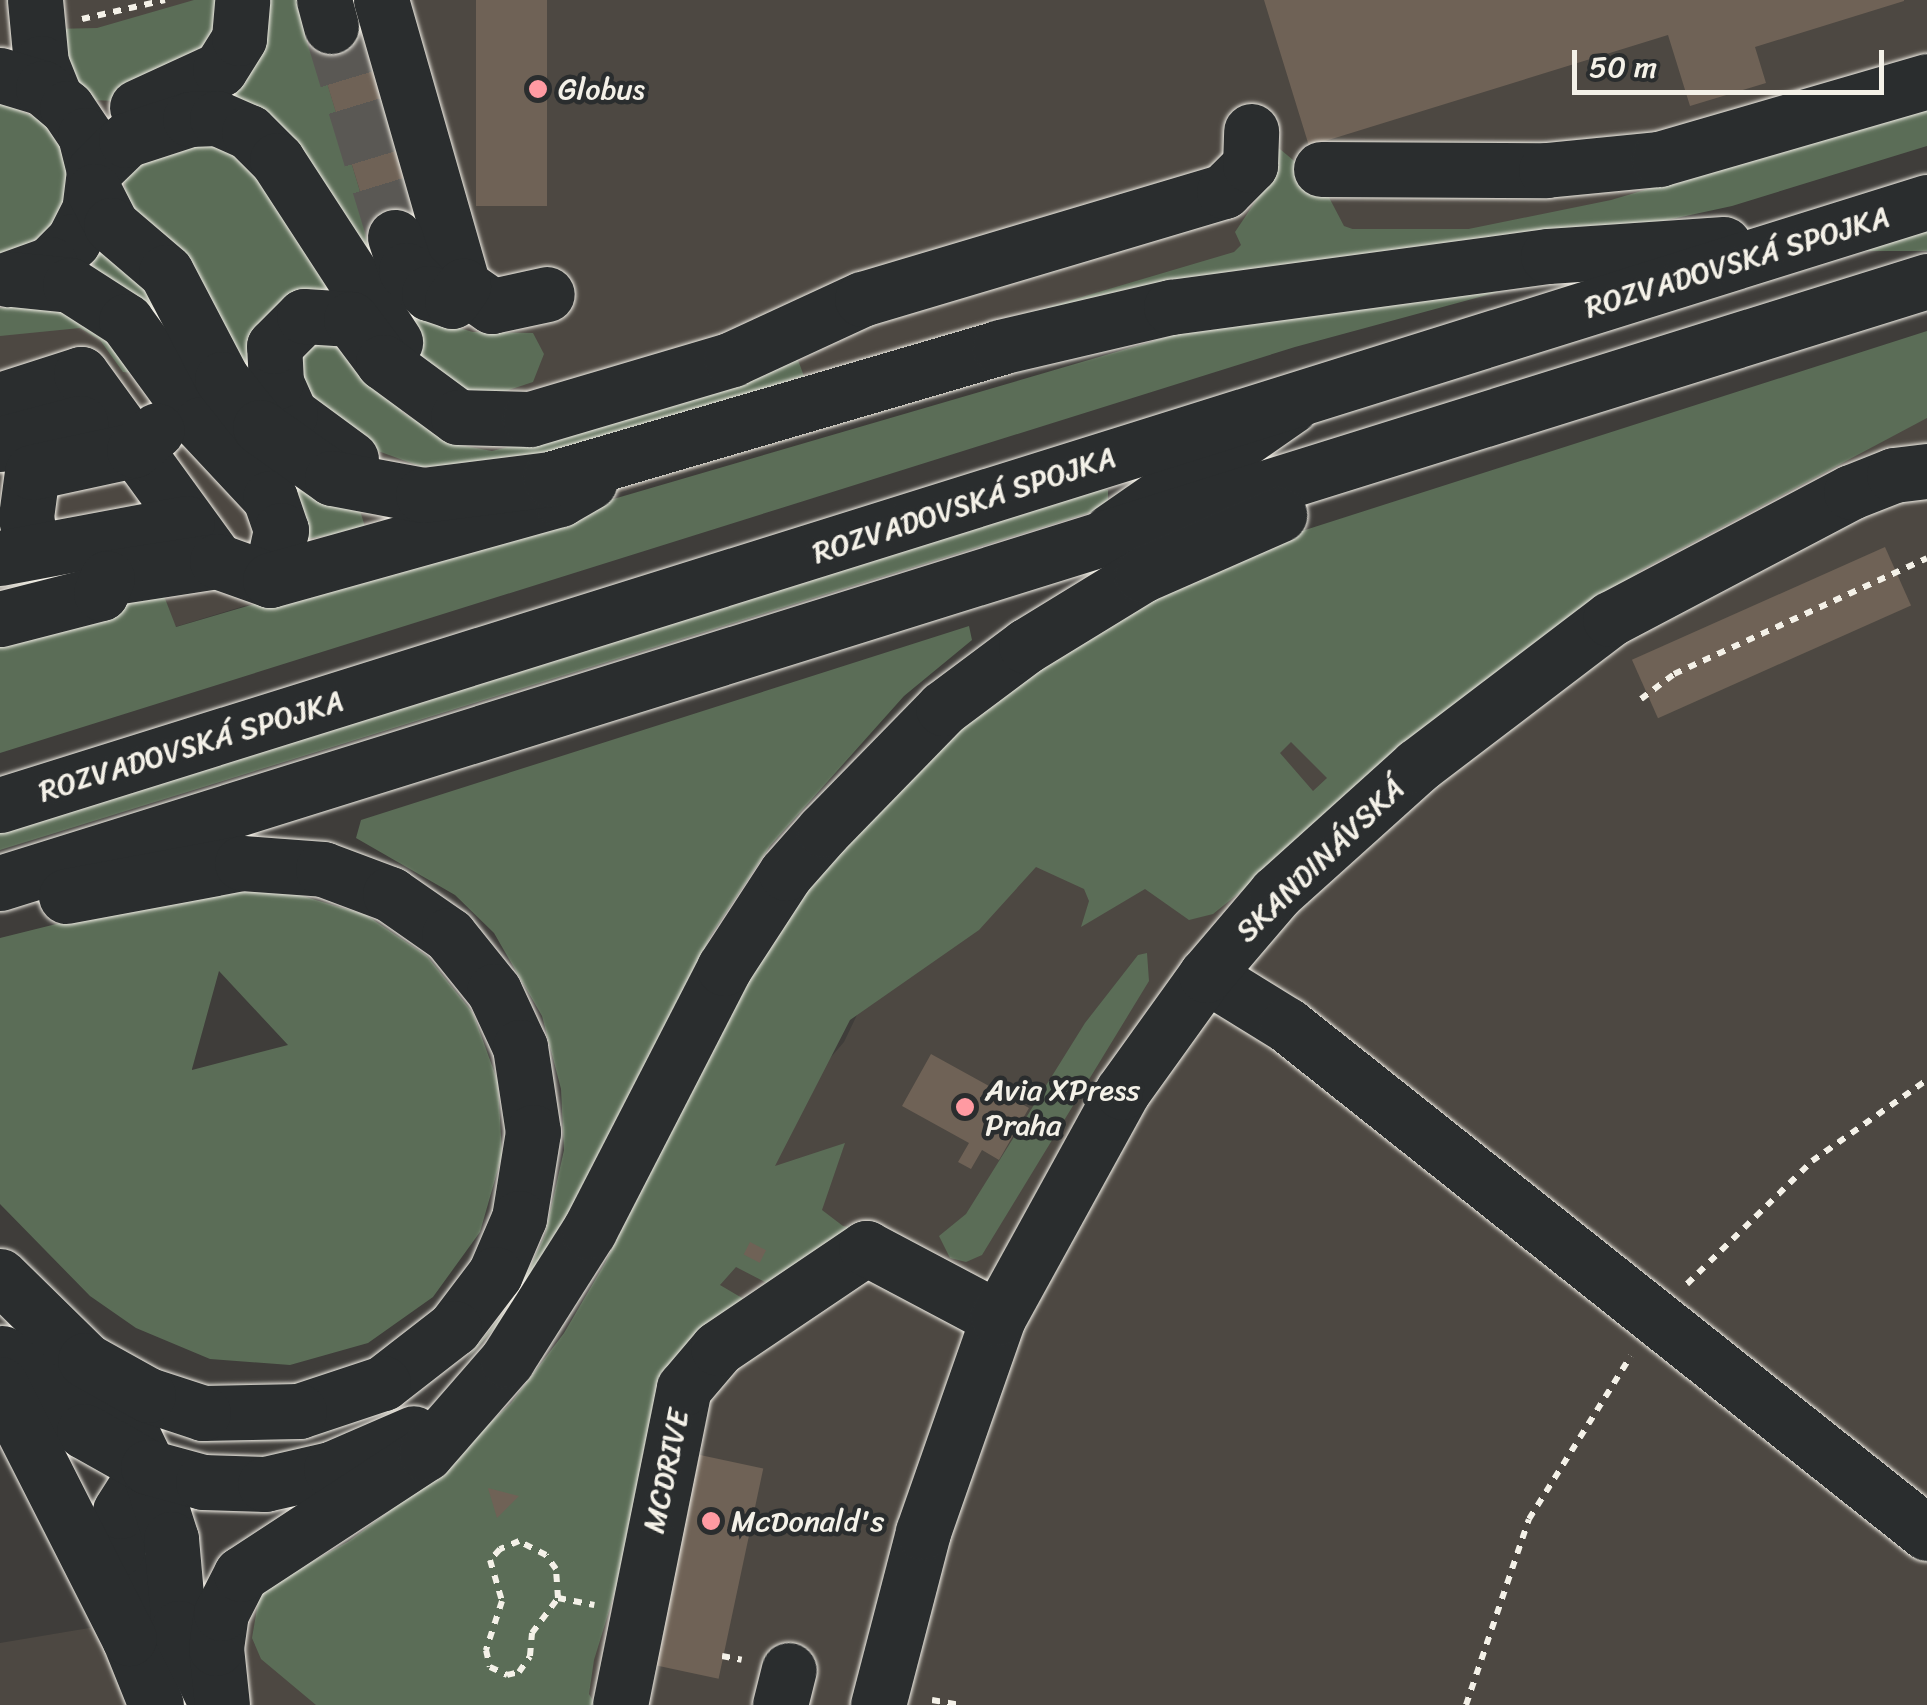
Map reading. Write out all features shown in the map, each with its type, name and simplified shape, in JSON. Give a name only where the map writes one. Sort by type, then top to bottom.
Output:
[{"type":"main road","points":[[0,75],[60,102],[120,111],[210,76],[239,38],[242,0]]},
{"type":"main road","points":[[381,0],[463,286],[492,306],[547,294]]},
{"type":"main road","points":[[54,9],[41,62],[60,102],[85,135],[94,181],[111,225],[166,272],[222,379],[278,442],[332,478],[423,496],[490,491],[639,453],[1000,347],[1171,306],[1548,256],[1812,238]]},
{"type":"main road","points":[[1321,169],[1546,170],[1660,159],[1927,81]]},
{"type":"main road","points":[[6,280],[63,254],[83,226],[94,181],[126,140],[190,119],[217,118],[249,132],[277,160],[422,394]]},
{"type":"main road","points":[[490,491],[404,480],[325,444],[281,398],[274,346],[304,316],[338,313],[351,319],[383,362],[458,418],[504,422],[688,373],[862,299],[1224,190],[1250,165],[1251,131]]},
{"type":"main road","name":"ROZVADOVSKÁ SPOJKA","points":[[0,805],[1927,202]]},
{"type":"main road","points":[[396,237],[406,270],[428,292],[452,301],[463,286]]},
{"type":"main road","points":[[6,280],[70,284],[110,305],[185,404],[270,498],[281,530],[270,580]]},
{"type":"main road","points":[[3,888],[1927,281]]},
{"type":"main road","points":[[0,400],[81,374],[161,488],[270,580]]},
{"type":"main road","points":[[219,1705],[216,1648],[221,1613],[240,1574],[398,1475],[518,1344],[569,1267],[753,921],[824,830],[943,708],[1064,620],[1142,575],[1558,397]]},
{"type":"main road","points":[[1100,539],[1300,399]]},
{"type":"main road","points":[[41,545],[161,488],[185,404]]},
{"type":"main road","points":[[0,444],[161,488]]},
{"type":"main road","points":[[270,580],[560,499],[639,453]]},
{"type":"main road","name":"SKANDINÁVSKÁ","points":[[878,1705],[922,1532],[965,1396],[998,1318],[1122,1092],[1206,975],[1276,893],[1417,766],[1610,619],[1916,466]]},
{"type":"main road","points":[[1081,468],[1323,469]]},
{"type":"main road","points":[[41,545],[161,488]]},
{"type":"main road","points":[[0,619],[101,593],[41,545]]},
{"type":"main road","points":[[3,888],[212,865],[323,870],[367,884],[427,916],[482,970],[509,1019],[529,1089],[531,1162],[512,1238],[470,1309],[402,1373],[364,1393],[300,1411],[231,1415],[148,1396],[85,1360]]},
{"type":"main road","points":[[1206,975],[1287,1025],[1927,1532]]},
{"type":"main road","name":"MCDRIVE","points":[[620,1705],[684,1388],[718,1348],[866,1248],[998,1318]]},
{"type":"main road","points":[[0,1276],[85,1360],[126,1411],[171,1539],[179,1628],[219,1705]]},
{"type":"main road","points":[[0,1352],[84,1431],[148,1467],[236,1485],[297,1479],[385,1449],[468,1402]]},
{"type":"main road","points":[[0,1384],[145,1683]]},
{"type":"main road","points":[[145,1683],[118,1529],[127,1494],[148,1467],[231,1415]]},
{"type":"path","points":[[54,9],[103,18],[164,0]]},
{"type":"path","points":[[1641,700],[1674,674],[1927,558]]},
{"type":"path","points":[[1684,1288],[1812,1161],[1927,1080]]},
{"type":"path","points":[[1466,1705],[1530,1518],[1637,1348]]},
{"type":"path","points":[[518,1542],[546,1555],[556,1569],[558,1598],[532,1633],[530,1656],[519,1672],[490,1667],[486,1650],[502,1601],[490,1560],[500,1548],[518,1542]]},
{"type":"path","points":[[558,1598],[610,1608]]},
{"type":"path","points":[[932,1700],[960,1705]]},
{"type":"shaded area","points":[[0,0],[1927,0],[1927,127],[1150,332],[175,627],[159,584],[0,637]]},
{"type":"shaded area","points":[[1927,388],[1927,1705],[0,1705],[0,1643],[274,1597],[492,1449],[844,1042],[879,969],[914,919]]},
{"type":"green space","points":[[194,0],[226,0],[221,41],[116,101],[91,100],[78,91],[51,29],[97,28]]},
{"type":"green space","points":[[261,0],[302,0],[376,244],[436,321],[473,332],[533,333],[544,354],[533,382],[485,398],[434,376],[224,88]]},
{"type":"green space","points":[[0,102],[42,120],[67,156],[69,198],[40,244],[0,260]]},
{"type":"green space","points":[[1927,106],[1927,146],[1732,206],[584,455],[422,467],[334,435],[304,409],[298,348],[349,335],[403,413],[460,445],[492,451],[676,405],[794,349],[805,379],[1234,252],[1241,245],[1235,232],[1261,193],[1275,145],[1322,184],[1344,226],[1395,244],[1611,200]]},
{"type":"green space","points":[[194,130],[244,146],[350,294],[266,395],[126,198],[123,168]]},
{"type":"green space","points":[[1265,229],[1927,229],[1927,251],[1265,251]]},
{"type":"green space","points":[[110,247],[358,504],[366,530],[305,539],[93,268],[94,258]]},
{"type":"green space","points":[[1489,280],[1498,292],[1295,347],[0,753],[0,637],[159,583],[176,627],[1256,311]]},
{"type":"green space","points":[[31,302],[92,315],[135,373],[123,372],[100,340],[80,328],[0,336],[0,308]]},
{"type":"green space","points":[[1927,331],[1927,418],[1641,570],[1213,914],[1189,920],[1145,889],[1081,927],[1089,901],[1084,889],[1036,867],[979,930],[850,1020],[775,1166],[845,1143],[822,1210],[843,1226],[865,1230],[782,1291],[736,1267],[720,1285],[759,1308],[643,1501],[594,1660],[589,1694],[596,1705],[316,1705],[261,1659],[252,1638],[260,1591],[349,1541],[426,1484],[511,1403],[564,1333],[605,1263],[750,972],[830,850],[1016,672],[1230,554]],"holes":[[[1291,742],[1327,778],[1313,791],[1280,753]]]},
{"type":"green space","points":[[1099,488],[1108,490],[1108,507],[0,850],[0,831]]},
{"type":"green space","points":[[969,626],[972,640],[904,696],[770,846],[711,935],[600,1163],[516,1303],[463,1364],[515,1299],[545,1235],[564,1150],[561,1089],[542,1016],[494,933],[455,895],[356,838],[361,820]]},
{"type":"green space","points":[[221,883],[296,894],[366,915],[427,956],[473,1013],[498,1082],[502,1155],[480,1232],[433,1297],[368,1343],[290,1365],[210,1359],[136,1328],[90,1296],[0,1204],[0,938]],"holes":[[[219,971],[288,1045],[192,1070]]]},
{"type":"green space","points":[[1147,953],[1149,981],[982,1255],[966,1262],[950,1258],[939,1236],[966,1214],[1085,1023],[1138,955]]},
{"type":"building","points":[[476,0],[547,0],[547,206],[476,206]]},
{"type":"building","points":[[1264,0],[1904,1],[1755,47],[1766,83],[1690,106],[1668,35],[1309,146]]},
{"type":"building","points":[[365,16],[430,227],[376,244],[311,32]]},
{"type":"building","points":[[1885,547],[1911,605],[1658,718],[1632,660]]},
{"type":"building","name":"Avia XPress Praha","points":[[931,1054],[1029,1108],[999,1160],[982,1150],[971,1169],[958,1162],[969,1143],[902,1106]]},
{"type":"building","points":[[750,1242],[766,1250],[760,1263],[744,1254]]},
{"type":"building","name":"McDonald's","points":[[686,1452],[763,1468],[719,1679],[641,1662]]},
{"type":"building","points":[[488,1488],[519,1496],[497,1518]]},
{"type":"tunnel","points":[[331,26],[395,237]]},
{"type":"place","name":"Globus","points":[[538,89]]},
{"type":"place","name":"Avia XPress Praha","points":[[965,1107]]},
{"type":"place","name":"McDonald's","points":[[711,1521]]}]
